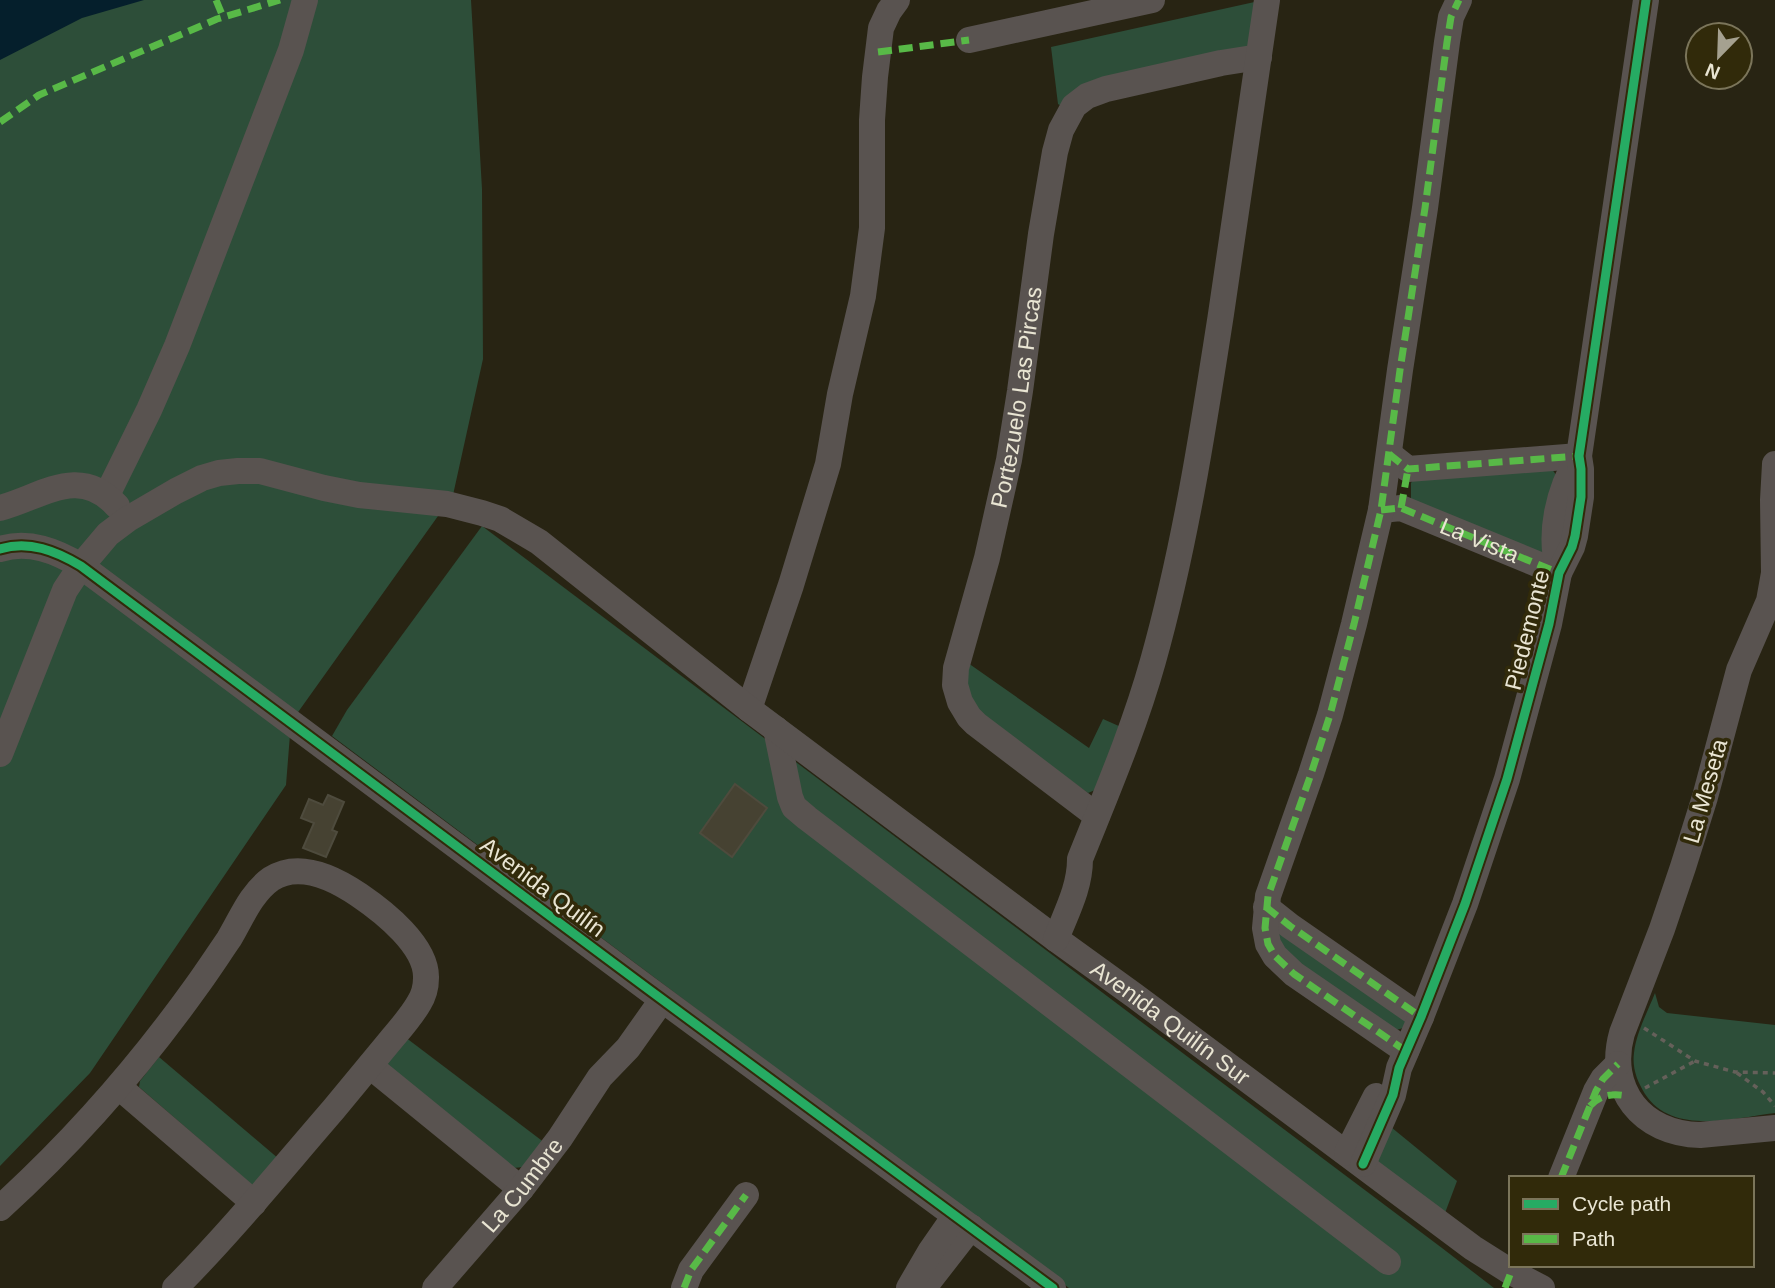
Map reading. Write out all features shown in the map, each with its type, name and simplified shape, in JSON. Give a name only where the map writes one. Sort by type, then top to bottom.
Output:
[{"type":"street","points":[[107,495],[177,346],[291,50],[305,0]]},
{"type":"street","points":[[749,709],[792,585],[828,464],[840,394],[863,296],[872,228],[873,120],[881,28],[897,0]]},
{"type":"street","points":[[969,40],[1152,0]]},
{"type":"street","points":[[1048,933],[1063,878],[1080,859],[1116,769],[1144,691],[1168,604],[1183,540],[1211,381],[1268,0]]},
{"type":"street","points":[[1403,1059],[1280,962],[1270,950],[1266,937],[1266,907],[1270,888],[1330,715],[1354,625],[1391,509],[1399,461],[1425,208],[1447,42],[1451,17],[1459,0]]},
{"type":"street","name":"Piedemonte","points":[[1355,1158],[1394,1095],[1403,1059],[1465,904],[1520,738],[1549,624],[1559,573],[1555,554],[1556,520],[1563,488],[1579,456],[1646,0]]},
{"type":"street","name":"Portezuelo Las Pircas","points":[[1097,816],[969,717],[960,702],[955,677],[957,660],[987,558],[1009,460],[1043,221],[1058,139],[1069,113],[1087,96],[1144,80],[1259,57]]},
{"type":"street","points":[[1399,461],[1579,456]]},
{"type":"street","name":"La Meseta","points":[[1562,1176],[1599,1084],[1618,1064],[1619,1044],[1628,1017],[1684,867],[1739,670],[1768,617],[1774,573],[1775,464]]},
{"type":"street","name":"Avenida Quilín Sur","points":[[0,754],[65,590],[81,566],[108,534],[128,519],[202,478],[219,473],[260,471],[359,495],[447,504],[500,519],[539,542],[749,709],[1473,1248],[1542,1288]]},
{"type":"street","points":[[0,508],[59,486],[79,485],[107,495],[128,519]]},
{"type":"street","name":"La Vista","points":[[1391,509],[1559,573]]},
{"type":"street","name":"Avenida Quilín","points":[[0,549],[11,545],[39,548],[65,556],[81,566],[1053,1288]]},
{"type":"street","points":[[776,729],[794,807],[1388,1262]]},
{"type":"street","points":[[0,1208],[47,1165],[119,1087],[196,988],[257,892],[271,879],[290,871],[301,870],[325,877],[371,903],[402,931],[422,957],[426,970],[425,991],[421,1001],[370,1066],[254,1203],[175,1288]]},
{"type":"street","points":[[1266,907],[1421,1017]]},
{"type":"street","name":"La Cumbre","points":[[435,1288],[522,1189],[600,1077],[615,1040],[655,994]]},
{"type":"street","points":[[1618,1064],[1620,1081],[1628,1097],[1643,1115],[1667,1130],[1688,1135],[1775,1128]]},
{"type":"street","points":[[370,1066],[522,1189]]},
{"type":"street","points":[[119,1087],[254,1203]]},
{"type":"street","points":[[1590,1106],[1605,1096],[1619,1094],[1628,1097]]},
{"type":"street","points":[[684,1288],[691,1270],[746,1195]]},
{"type":"street","points":[[909,1288],[923,1264],[963,1222]]},
{"type":"street","points":[[923,1288],[944,1263],[963,1222]]},
{"type":"path","points":[[1628,1017],[1695,1060],[1735,1072],[1750,1081],[1775,1106]]},
{"type":"path","points":[[1628,1097],[1695,1060]]},
{"type":"path","points":[[1735,1072],[1775,1073]]},
{"type":"green space","points":[[0,0],[471,0],[482,189],[483,359],[453,495],[291,722],[286,785],[90,1073],[0,1166]]},
{"type":"green space","points":[[1259,1],[1253,41],[1243,50],[1063,107],[1058,104],[1051,47]]},
{"type":"green space","points":[[1552,469],[1556,475],[1543,552],[1539,555],[1411,502],[1411,483],[1416,476]]},
{"type":"green space","points":[[482,526],[1494,1288],[1069,1288],[332,736],[347,710]]},
{"type":"green space","points":[[968,663],[1089,748],[1103,719],[1121,727],[1095,790],[1088,793],[984,718],[968,694]]},
{"type":"green space","points":[[1282,930],[1398,1007],[1406,1023],[1403,1028],[1390,1032],[1287,962],[1275,937]]},
{"type":"green space","points":[[1655,993],[1659,1007],[1667,1013],[1775,1025],[1775,1113],[1705,1121],[1687,1120],[1657,1107],[1645,1094],[1634,1069],[1635,1045]]},
{"type":"green space","points":[[401,1034],[545,1143],[524,1167],[513,1168],[386,1069],[383,1059]]},
{"type":"green space","points":[[159,1057],[279,1159],[254,1184],[139,1087],[140,1081]]},
{"type":"green space","points":[[1386,1123],[1457,1181],[1445,1213],[1369,1156]]},
{"type":"water","points":[[0,0],[144,0],[82,18],[0,60]]},
{"type":"building","points":[[735,784],[767,808],[732,857],[700,833]]},
{"type":"building","points":[[328,795],[344,802],[332,830],[337,832],[326,857],[303,848],[314,823],[301,818],[309,799],[323,805]]},
{"type":"marked path","points":[[216,0],[223,17]]},
{"type":"marked path","points":[[0,122],[39,95],[217,19],[280,0]]},
{"type":"marked path","points":[[1406,1051],[1294,974],[1275,956],[1268,944],[1265,928],[1268,896],[1330,715],[1381,510],[1447,42],[1451,17],[1459,0]]},
{"type":"marked path","points":[[878,52],[969,40]]},
{"type":"marked path","points":[[1389,454],[1408,469],[1579,456]]},
{"type":"marked path","points":[[1401,508],[1408,469]]},
{"type":"marked path","points":[[1381,510],[1401,508],[1559,573]]},
{"type":"marked path","points":[[1266,907],[1421,1017]]},
{"type":"marked path","points":[[1562,1176],[1596,1091],[1603,1079],[1618,1064]]},
{"type":"marked path","points":[[1590,1106],[1607,1096],[1627,1096]]},
{"type":"marked path","points":[[684,1288],[691,1270],[746,1195]]},
{"type":"marked path","points":[[1505,1288],[1511,1272]]},
{"type":"cycle path","points":[[1363,1164],[1393,1095],[1399,1068],[1465,904],[1507,779],[1549,624],[1559,573],[1575,536],[1581,497],[1579,456],[1646,0]]},
{"type":"cycle path","points":[[0,549],[21,546],[42,548],[81,566],[1053,1288]]}]
